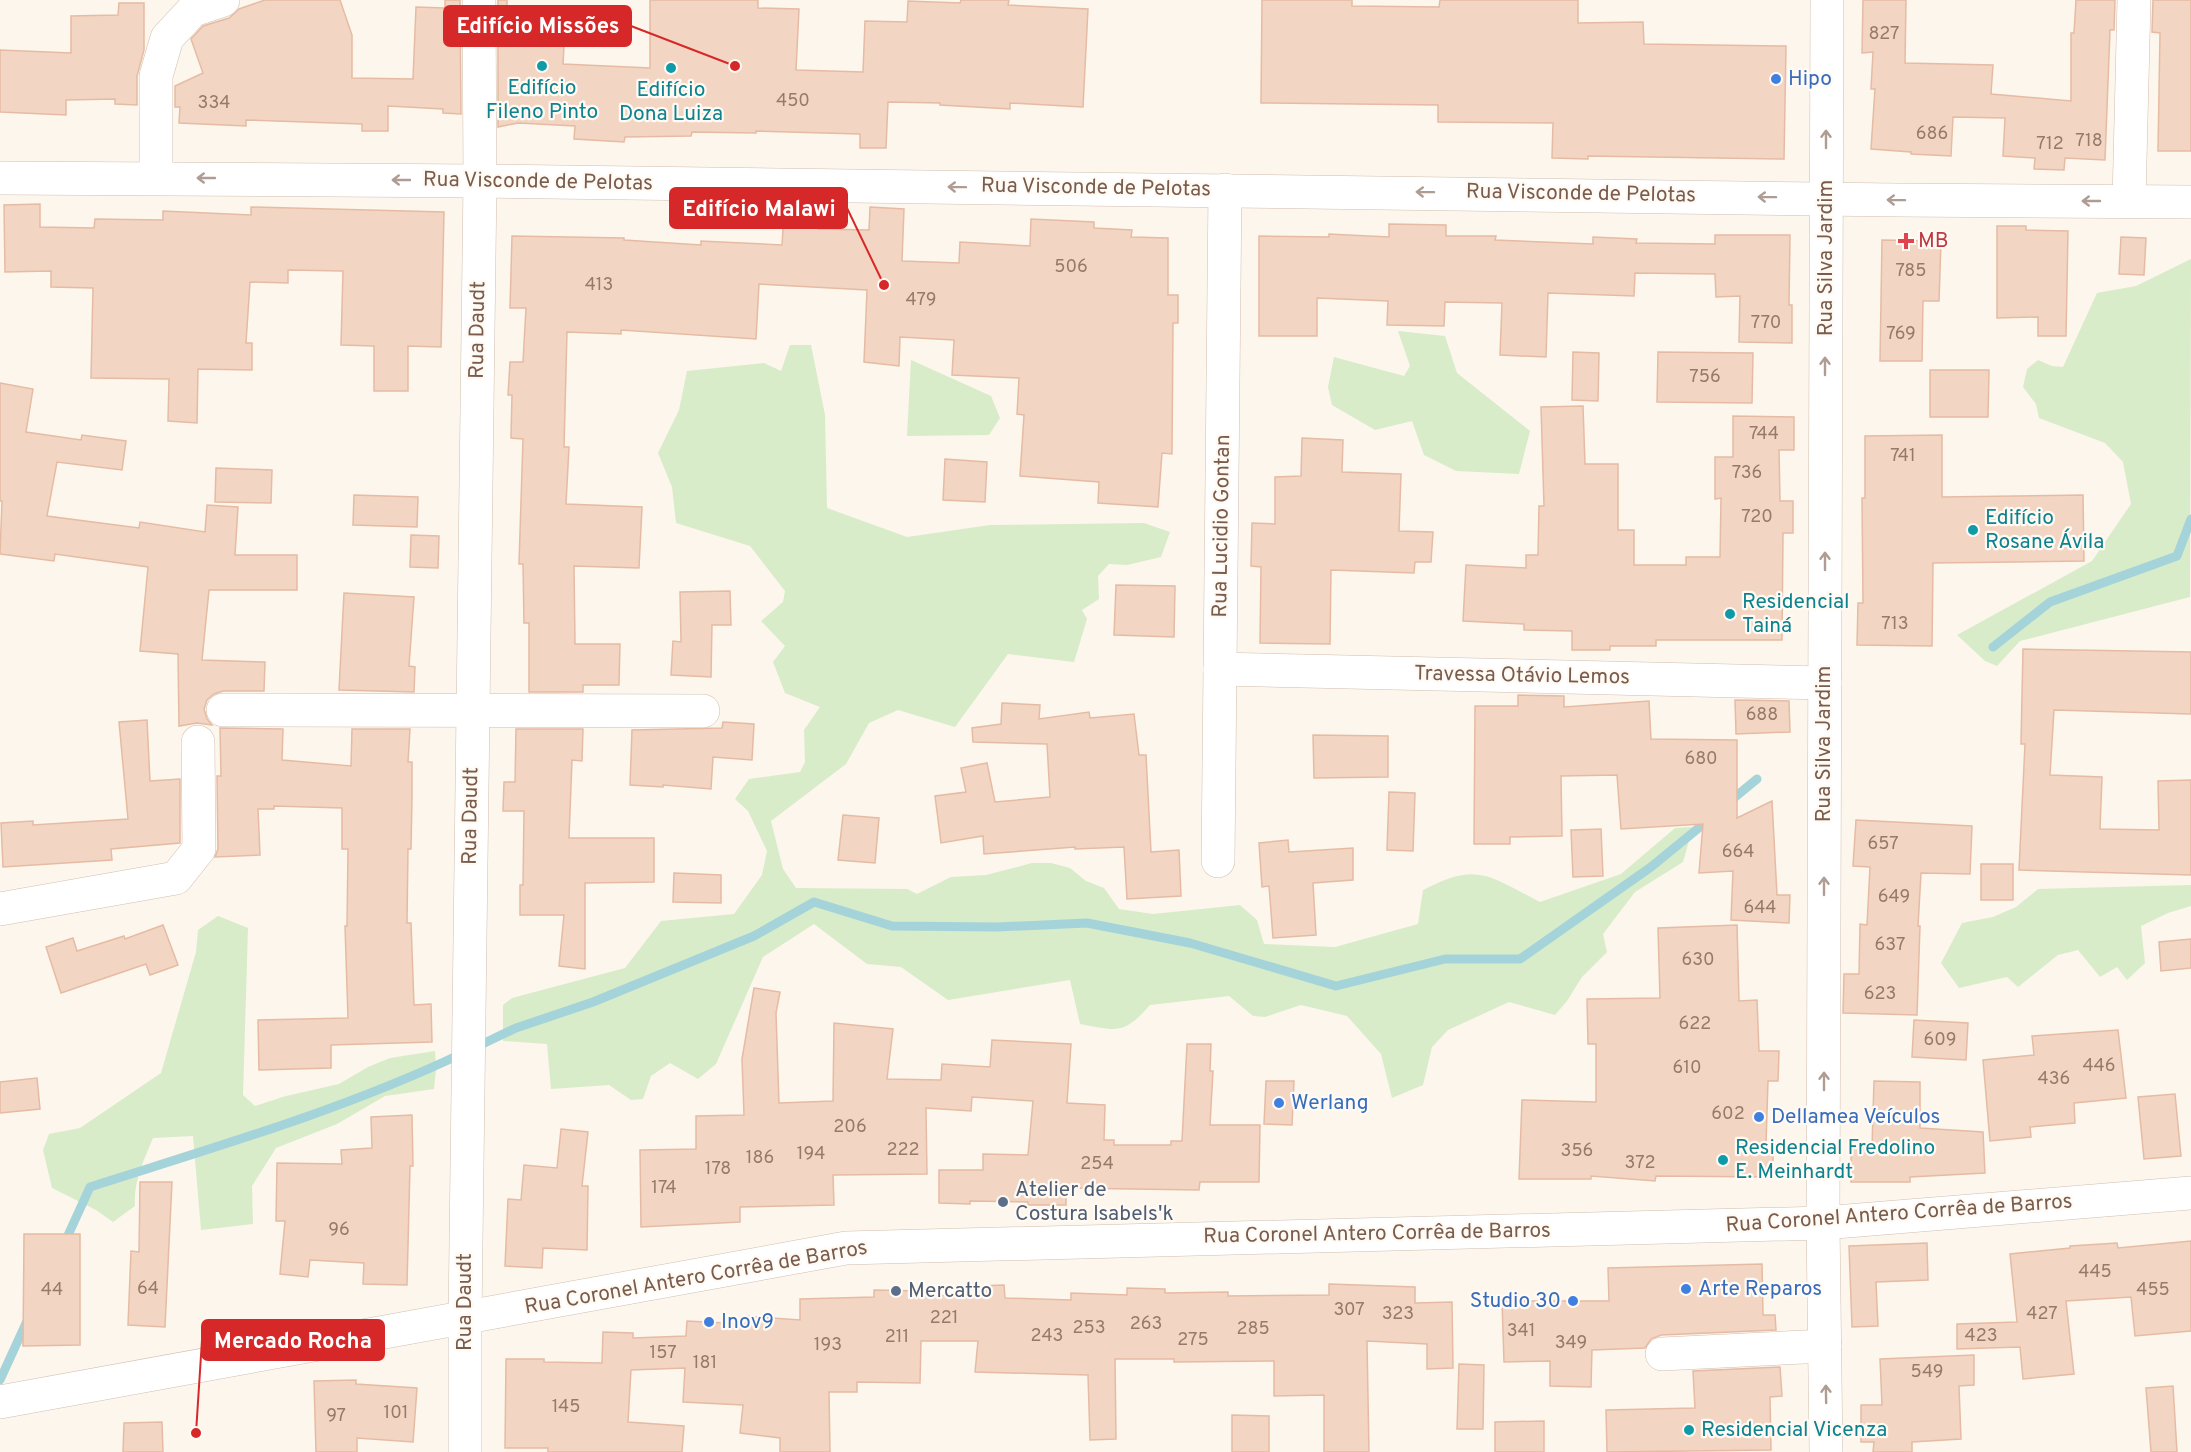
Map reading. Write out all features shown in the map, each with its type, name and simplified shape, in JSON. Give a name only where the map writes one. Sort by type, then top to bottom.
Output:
[{"type":"street","points":[[156,178],[156,76],[167,38],[193,10],[224,0]]},
{"type":"street","name":"Rua Daudt","points":[[465,1452],[480,181],[479,0]]},
{"type":"street","name":"Rua Silva Jardim","points":[[1826,1452],[1823,1223],[1827,0]]},
{"type":"street","points":[[2128,201],[2134,0]]},
{"type":"street","name":"Rua Visconde de Pelotas","points":[[0,178],[480,181],[2191,202]]},
{"type":"street","name":"Rua Lucidio Gontan","points":[[1218,861],[1226,190]]},
{"type":"street","name":"Travessa Otávio Lemos","points":[[1220,669],[1824,683]]},
{"type":"street","points":[[224,710],[703,711]]},
{"type":"street","points":[[0,909],[176,878],[199,849],[198,742]]},
{"type":"street","name":"Rua Coronel Antero Corrêa de Barros","points":[[0,1402],[846,1248],[1823,1223],[2191,1193]]},
{"type":"street","points":[[1662,1354],[1825,1346]]},
{"type":"green space","points":[[2191,259],[2190,597],[2020,641],[1997,666],[1985,661],[1957,635],[2092,561],[2131,504],[2123,462],[2105,443],[2039,418],[2036,404],[2023,387],[2027,369],[2038,360],[2052,366],[2063,367],[2097,293],[2136,286]]},
{"type":"green space","points":[[1398,331],[1445,336],[1457,373],[1530,431],[1519,474],[1456,471],[1424,455],[1412,421],[1375,430],[1332,405],[1328,387],[1334,357],[1404,376],[1410,366]]},
{"type":"green space","points":[[790,345],[811,345],[825,415],[827,508],[907,537],[990,525],[1144,523],[1170,532],[1161,557],[1127,565],[1109,564],[1098,576],[1099,599],[1082,610],[1087,619],[1074,662],[1008,654],[955,727],[898,710],[869,723],[846,764],[771,821],[783,869],[796,888],[907,889],[917,894],[951,877],[986,875],[1032,863],[1051,863],[1070,868],[1086,881],[1104,888],[1119,909],[1153,914],[1240,905],[1257,920],[1264,944],[1335,947],[1418,924],[1423,890],[1457,876],[1483,875],[1540,902],[1621,874],[1675,828],[1693,827],[1683,862],[1635,892],[1603,934],[1607,952],[1582,977],[1555,1015],[1509,1002],[1448,1030],[1432,1047],[1423,1085],[1392,1098],[1381,1054],[1347,1016],[1301,1005],[1265,1017],[1253,1016],[1229,996],[1150,1005],[1133,1022],[1119,1028],[1080,1024],[1070,980],[948,1000],[901,967],[867,964],[814,924],[763,957],[716,1064],[698,1079],[670,1063],[651,1076],[643,1099],[631,1100],[609,1085],[551,1089],[547,1044],[503,1041],[503,1005],[512,998],[625,968],[661,921],[734,914],[762,875],[767,851],[748,811],[735,799],[749,779],[800,772],[805,762],[804,730],[820,707],[785,693],[773,662],[785,646],[761,621],[783,602],[785,591],[750,546],[676,523],[672,487],[658,453],[679,410],[687,371],[764,363],[781,371]]},
{"type":"green space","points":[[911,360],[991,396],[1000,418],[989,435],[907,436]]},
{"type":"green space","points":[[2191,885],[2191,906],[2168,913],[2141,926],[2145,963],[2127,980],[2117,967],[2100,977],[2078,950],[2058,955],[2018,987],[2007,977],[1959,988],[1941,963],[1962,923],[1993,917],[2016,907],[2038,889]]},
{"type":"green space","points":[[218,916],[248,928],[243,1095],[255,1106],[286,1096],[339,1084],[368,1067],[390,1058],[435,1051],[434,1089],[385,1096],[337,1124],[276,1148],[252,1186],[253,1224],[201,1230],[193,1136],[153,1138],[137,1180],[135,1206],[113,1222],[96,1210],[52,1188],[43,1150],[49,1134],[80,1128],[161,1073],[196,952],[198,930]]},
{"type":"building","points":[[265,0],[340,0],[352,35],[352,78],[413,79],[416,7],[445,8],[445,0],[460,0],[461,114],[443,113],[443,109],[388,106],[388,131],[362,131],[362,124],[246,120],[246,126],[179,123],[180,107],[175,107],[175,86],[203,73],[191,39],[203,26],[229,18],[239,9]]},
{"type":"building","points":[[498,0],[507,0],[507,6],[566,8],[563,64],[650,68],[650,0],[758,0],[758,8],[799,9],[796,70],[863,72],[865,21],[907,22],[908,1],[960,3],[961,0],[1009,0],[1008,5],[1088,9],[1083,107],[1010,103],[1010,109],[940,105],[940,103],[888,102],[886,148],[860,148],[860,134],[692,132],[691,136],[625,137],[624,142],[574,139],[575,126],[518,123],[498,127]]},
{"type":"building","points":[[1262,0],[1352,0],[1352,6],[1439,7],[1440,0],[1578,0],[1578,23],[1643,22],[1644,44],[1786,46],[1784,159],[1588,156],[1588,159],[1552,158],[1553,123],[1438,122],[1438,105],[1261,103]]},
{"type":"building","points":[[1863,0],[1906,0],[1905,63],[1993,65],[1991,94],[2071,101],[2071,33],[2074,33],[2076,0],[2115,0],[2114,30],[2110,30],[2105,160],[2065,158],[2064,170],[2034,169],[2035,158],[2003,156],[2005,118],[1953,117],[1951,156],[1871,149],[1875,89],[1871,89],[1873,52],[1862,53]]},
{"type":"building","points":[[2153,0],[2191,0],[2191,151],[2158,151],[2160,33],[2152,32]]},
{"type":"building","points":[[119,3],[144,3],[144,50],[137,76],[137,105],[115,104],[115,99],[66,100],[66,115],[0,112],[0,50],[71,53],[71,16],[118,15]]},
{"type":"building","points":[[40,204],[40,227],[94,228],[95,219],[163,220],[163,211],[251,215],[251,207],[444,212],[441,347],[408,346],[408,391],[374,391],[374,346],[341,345],[343,271],[288,270],[288,283],[250,282],[246,343],[252,343],[252,370],[198,369],[197,423],[168,421],[169,379],[91,378],[93,288],[51,287],[51,271],[5,272],[4,205]]},
{"type":"building","points":[[870,207],[904,209],[902,261],[959,263],[960,242],[1030,246],[1031,219],[1094,222],[1094,228],[1132,230],[1131,237],[1168,238],[1168,295],[1178,295],[1178,323],[1173,323],[1172,454],[1162,453],[1158,507],[1098,503],[1099,482],[1020,476],[1024,415],[1017,414],[1019,378],[952,375],[954,340],[900,337],[899,366],[864,362],[867,290],[759,284],[756,339],[621,330],[621,334],[567,332],[564,447],[569,447],[566,504],[642,507],[639,568],[574,566],[575,644],[620,644],[619,685],[583,685],[583,692],[529,692],[529,623],[524,623],[523,564],[519,564],[523,439],[511,438],[512,395],[508,395],[510,362],[523,362],[526,308],[510,308],[512,236],[624,238],[624,240],[701,245],[701,241],[782,245],[784,213],[818,215],[818,229],[869,230]]},
{"type":"building","points":[[1389,224],[1446,225],[1446,236],[1496,236],[1495,240],[1593,244],[1593,237],[1637,239],[1636,243],[1715,244],[1715,235],[1790,235],[1789,305],[1792,305],[1792,343],[1739,342],[1740,296],[1716,297],[1715,274],[1635,273],[1634,296],[1548,293],[1546,357],[1500,355],[1502,303],[1445,302],[1444,326],[1387,325],[1388,301],[1317,298],[1317,336],[1259,336],[1259,236],[1329,237],[1329,234],[1389,237]]},
{"type":"building","points":[[1997,226],[2026,226],[2026,230],[2068,231],[2066,336],[2038,336],[2038,317],[1997,318]]},
{"type":"building","points":[[2121,237],[2146,238],[2144,275],[2119,274]]},
{"type":"building","points":[[1882,240],[1941,241],[1939,301],[1923,301],[1922,361],[1880,361]]},
{"type":"building","points":[[1573,352],[1599,353],[1598,401],[1572,400]]},
{"type":"building","points":[[1658,352],[1753,353],[1752,403],[1657,402]]},
{"type":"building","points":[[1930,370],[1989,370],[1988,417],[1930,417]]},
{"type":"building","points":[[0,383],[33,389],[26,432],[81,440],[82,435],[126,441],[122,470],[57,462],[47,516],[139,528],[140,522],[205,532],[207,505],[238,507],[235,555],[297,555],[297,590],[209,590],[202,660],[265,662],[264,691],[223,691],[214,694],[207,700],[204,709],[212,725],[197,723],[179,726],[178,654],[140,651],[148,567],[55,554],[54,561],[0,554],[2,501],[0,501]]},
{"type":"building","points":[[1583,406],[1585,464],[1618,464],[1618,530],[1634,530],[1634,565],[1686,565],[1686,557],[1720,557],[1721,498],[1715,499],[1715,457],[1733,457],[1733,416],[1794,417],[1794,450],[1779,450],[1780,501],[1793,501],[1793,533],[1783,533],[1782,640],[1656,640],[1656,646],[1610,646],[1610,650],[1572,650],[1572,631],[1524,630],[1524,624],[1463,621],[1466,565],[1526,568],[1526,555],[1538,555],[1539,506],[1544,506],[1541,407]]},
{"type":"building","points":[[1942,435],[1942,497],[2083,495],[2084,561],[1933,563],[1932,646],[1857,645],[1858,603],[1863,603],[1862,498],[1865,498],[1865,436]]},
{"type":"building","points":[[1302,438],[1343,440],[1342,472],[1401,474],[1399,531],[1433,532],[1431,562],[1415,562],[1414,573],[1331,570],[1330,644],[1260,643],[1261,567],[1251,566],[1252,523],[1275,524],[1275,477],[1301,476]]},
{"type":"building","points":[[945,459],[987,462],[985,502],[943,500]]},
{"type":"building","points":[[216,468],[272,470],[271,503],[215,502]]},
{"type":"building","points":[[354,495],[418,497],[417,527],[353,525]]},
{"type":"building","points":[[411,535],[439,536],[438,568],[410,567]]},
{"type":"building","points":[[1116,585],[1175,586],[1174,637],[1114,635]]},
{"type":"building","points":[[730,591],[731,625],[712,625],[711,677],[671,675],[673,641],[681,642],[680,592]]},
{"type":"building","points":[[344,593],[414,597],[409,666],[415,667],[414,692],[339,690]]},
{"type":"building","points":[[2023,649],[2191,652],[2191,714],[2054,710],[2050,775],[2102,777],[2100,829],[2159,830],[2158,781],[2191,780],[2191,875],[2019,870],[2025,744],[2021,744]]},
{"type":"building","points":[[1518,695],[1564,696],[1564,707],[1649,701],[1651,739],[1737,740],[1737,818],[1772,801],[1777,895],[1790,895],[1789,923],[1731,920],[1733,871],[1699,873],[1703,824],[1621,829],[1617,775],[1561,776],[1562,836],[1510,837],[1510,844],[1474,844],[1475,706],[1518,706]]},
{"type":"building","points":[[1735,700],[1789,701],[1790,732],[1736,734]]},
{"type":"building","points":[[1002,703],[1040,705],[1039,719],[1089,712],[1090,718],[1134,714],[1139,755],[1146,755],[1151,852],[1179,850],[1181,896],[1127,899],[1124,847],[1075,849],[1075,847],[984,854],[983,836],[941,843],[935,796],[966,792],[961,768],[987,763],[995,802],[1050,797],[1047,744],[973,742],[972,728],[1001,724]]},
{"type":"building","points":[[147,720],[150,781],[180,779],[180,843],[111,849],[112,860],[3,867],[1,823],[33,821],[33,825],[128,819],[119,722]]},
{"type":"building","points":[[723,722],[754,724],[752,760],[713,757],[711,789],[630,785],[632,730],[722,728]]},
{"type":"building","points":[[220,728],[283,729],[282,760],[351,766],[352,729],[410,729],[408,762],[412,762],[412,797],[411,849],[408,849],[407,923],[411,923],[414,1005],[431,1004],[432,1042],[331,1045],[331,1068],[259,1070],[258,1020],[348,1018],[345,926],[347,926],[348,849],[342,849],[342,808],[274,806],[274,809],[258,809],[260,855],[215,857],[218,849],[217,776],[221,776]]},
{"type":"building","points":[[516,729],[583,729],[582,761],[572,760],[569,838],[654,838],[654,882],[585,883],[585,969],[559,966],[564,915],[520,915],[520,885],[523,885],[524,811],[503,811],[504,782],[515,782]]},
{"type":"building","points":[[1313,735],[1388,736],[1388,777],[1314,778]]},
{"type":"building","points":[[1389,792],[1415,793],[1413,851],[1387,850]]},
{"type":"building","points":[[843,815],[879,818],[875,863],[838,860]]},
{"type":"building","points":[[1856,820],[1972,826],[1970,874],[1921,873],[1917,1015],[1843,1013],[1844,974],[1859,974],[1860,924],[1867,925],[1870,867],[1853,866]]},
{"type":"building","points":[[1601,829],[1603,876],[1573,877],[1571,830]]},
{"type":"building","points":[[1288,840],[1289,852],[1353,848],[1353,880],[1313,883],[1316,935],[1273,938],[1269,886],[1262,887],[1259,843]]},
{"type":"building","points":[[1981,864],[2013,864],[2013,900],[1981,900]]},
{"type":"building","points":[[674,873],[721,875],[721,903],[673,902]]},
{"type":"building","points":[[163,925],[178,965],[150,975],[146,964],[61,993],[46,947],[73,938],[77,951],[124,936],[125,939]]},
{"type":"building","points":[[1737,925],[1739,1001],[1757,1000],[1759,1051],[1779,1051],[1778,1081],[1768,1081],[1766,1144],[1773,1144],[1773,1177],[1656,1176],[1655,1181],[1591,1176],[1591,1179],[1519,1179],[1522,1100],[1596,1102],[1596,1044],[1588,1044],[1587,999],[1660,998],[1658,928]]},
{"type":"building","points":[[2191,939],[2191,968],[2161,971],[2159,942]]},
{"type":"building","points":[[754,988],[780,992],[776,1013],[779,1103],[833,1101],[834,1023],[893,1029],[887,1079],[941,1080],[942,1064],[990,1067],[992,1040],[1071,1044],[1067,1103],[1105,1105],[1104,1140],[1114,1140],[1114,1145],[1171,1145],[1171,1141],[1182,1141],[1187,1044],[1211,1044],[1210,1071],[1213,1071],[1210,1125],[1260,1125],[1259,1182],[1200,1182],[1199,1190],[1066,1188],[1066,1205],[970,1201],[970,1204],[939,1203],[939,1170],[983,1170],[983,1154],[1028,1155],[1033,1101],[972,1097],[971,1111],[926,1108],[927,1174],[833,1175],[834,1205],[740,1207],[740,1222],[641,1227],[640,1150],[696,1149],[696,1116],[744,1115],[742,1059]]},
{"type":"building","points":[[1914,1020],[1968,1023],[1966,1060],[1912,1057]]},
{"type":"building","points":[[2118,1030],[2126,1098],[2074,1103],[2075,1123],[2030,1127],[2031,1137],[1990,1141],[1983,1060],[2034,1055],[2032,1036]]},
{"type":"building","points":[[37,1078],[40,1109],[0,1113],[0,1082]]},
{"type":"building","name":"Werlang","points":[[1266,1081],[1294,1081],[1292,1125],[1264,1124]]},
{"type":"building","points":[[1874,1081],[1920,1082],[1920,1128],[1983,1132],[1985,1173],[1910,1177],[1910,1182],[1851,1182],[1851,1147],[1872,1147]]},
{"type":"building","points":[[2175,1094],[2181,1156],[2144,1159],[2138,1097]]},
{"type":"building","points":[[412,1115],[413,1166],[410,1166],[407,1285],[363,1284],[364,1263],[310,1260],[308,1277],[280,1274],[285,1221],[276,1221],[277,1163],[342,1164],[341,1150],[372,1148],[371,1117]]},
{"type":"building","points":[[561,1129],[588,1132],[582,1186],[588,1186],[587,1250],[543,1248],[542,1268],[505,1266],[508,1199],[521,1200],[524,1165],[557,1168]]},
{"type":"building","points":[[140,1182],[172,1182],[165,1327],[128,1325],[131,1251],[139,1252]]},
{"type":"building","points":[[24,1234],[80,1234],[80,1345],[23,1346]]},
{"type":"building","points":[[2191,1241],[2191,1331],[2135,1336],[2131,1297],[2066,1301],[2074,1374],[2023,1379],[2020,1347],[1957,1349],[1957,1324],[2017,1322],[2010,1254],[2070,1248],[2070,1246],[2117,1243],[2118,1248]]},
{"type":"building","points":[[1927,1243],[1928,1280],[1876,1282],[1878,1326],[1852,1327],[1849,1246]]},
{"type":"building","points":[[1762,1264],[1763,1315],[1775,1315],[1776,1330],[1661,1335],[1651,1339],[1645,1348],[1592,1350],[1591,1387],[1550,1386],[1550,1361],[1504,1362],[1502,1301],[1609,1301],[1608,1268]]},
{"type":"building","points":[[1329,1284],[1415,1287],[1415,1303],[1452,1302],[1453,1368],[1427,1369],[1427,1344],[1367,1341],[1369,1452],[1324,1452],[1324,1395],[1274,1396],[1274,1361],[1174,1362],[1174,1359],[1115,1359],[1116,1439],[1090,1440],[1088,1375],[975,1372],[978,1341],[921,1341],[920,1383],[857,1382],[857,1392],[829,1392],[830,1452],[780,1452],[780,1438],[740,1433],[743,1405],[683,1402],[685,1368],[631,1370],[628,1422],[684,1426],[682,1452],[548,1452],[548,1448],[505,1448],[506,1359],[602,1363],[603,1332],[633,1333],[633,1338],[686,1336],[687,1321],[746,1324],[747,1316],[800,1320],[800,1299],[874,1297],[874,1290],[922,1291],[922,1295],[975,1296],[975,1286],[1004,1285],[1005,1298],[1071,1300],[1071,1293],[1127,1295],[1127,1288],[1165,1289],[1165,1293],[1228,1292],[1228,1296],[1329,1295]]},
{"type":"building","points":[[1974,1355],[1974,1385],[1959,1386],[1961,1439],[1912,1442],[1912,1452],[1873,1452],[1874,1442],[1861,1442],[1861,1405],[1882,1405],[1880,1359]]},
{"type":"building","points":[[1459,1364],[1484,1365],[1483,1429],[1457,1429]]},
{"type":"building","name":"Residencial Vicenza","points":[[1780,1367],[1782,1396],[1770,1397],[1771,1450],[1607,1452],[1606,1410],[1695,1408],[1693,1371]]},
{"type":"building","points":[[356,1380],[356,1384],[417,1388],[413,1442],[357,1438],[357,1452],[316,1452],[314,1381]]},
{"type":"building","points":[[2173,1386],[2177,1452],[2151,1452],[2146,1388]]},
{"type":"building","points":[[1232,1415],[1269,1416],[1269,1452],[1232,1452]]},
{"type":"building","points":[[1544,1421],[1544,1452],[1495,1452],[1495,1422]]},
{"type":"building","points":[[162,1422],[163,1452],[123,1452],[124,1423]]},
{"type":"waterway","points":[[1993,647],[2050,602],[2177,556],[2191,519]]},
{"type":"waterway","points":[[1729,802],[1757,779]]},
{"type":"waterway","points":[[474,1048],[516,1028],[593,1002],[754,936],[814,902],[892,926],[997,927],[1087,923],[1190,943],[1336,986],[1445,959],[1520,959],[1651,867],[1712,817]]},
{"type":"waterway","points":[[64,1244],[90,1187],[325,1110],[461,1054]]},
{"type":"waterway","points":[[0,1380],[27,1321]]},
{"type":"place","name":"Edifício Fileno Pinto","points":[[542,66]]},
{"type":"place","name":"Edifício Missões","points":[[735,66]]},
{"type":"place","name":"Edifício Dona Luiza","points":[[671,68]]},
{"type":"place","name":"Hipo","points":[[1776,79]]},
{"type":"place","name":"MB","points":[[1906,241]]},
{"type":"place","name":"Edifício Malawi","points":[[884,285]]},
{"type":"place","name":"Edifício Rosane Ávila","points":[[1973,530]]},
{"type":"place","name":"Residencial Tainá","points":[[1730,614]]},
{"type":"place","name":"Werlang","points":[[1279,1103]]},
{"type":"place","name":"Dellamea Veículos","points":[[1759,1117]]},
{"type":"place","name":"Residencial Fredolino E. Meinhardt","points":[[1723,1160]]},
{"type":"place","name":"Atelier de Costura Isabels'k","points":[[1003,1202]]},
{"type":"place","name":"Arte Reparos","points":[[1686,1289]]},
{"type":"place","name":"Mercatto","points":[[896,1291]]},
{"type":"place","name":"Studio 30","points":[[1573,1301]]},
{"type":"place","name":"Inov9","points":[[709,1322]]},
{"type":"place","name":"Residencial Vicenza","points":[[1689,1430]]},
{"type":"place","name":"Mercado Rocha","points":[[196,1433]]}]
